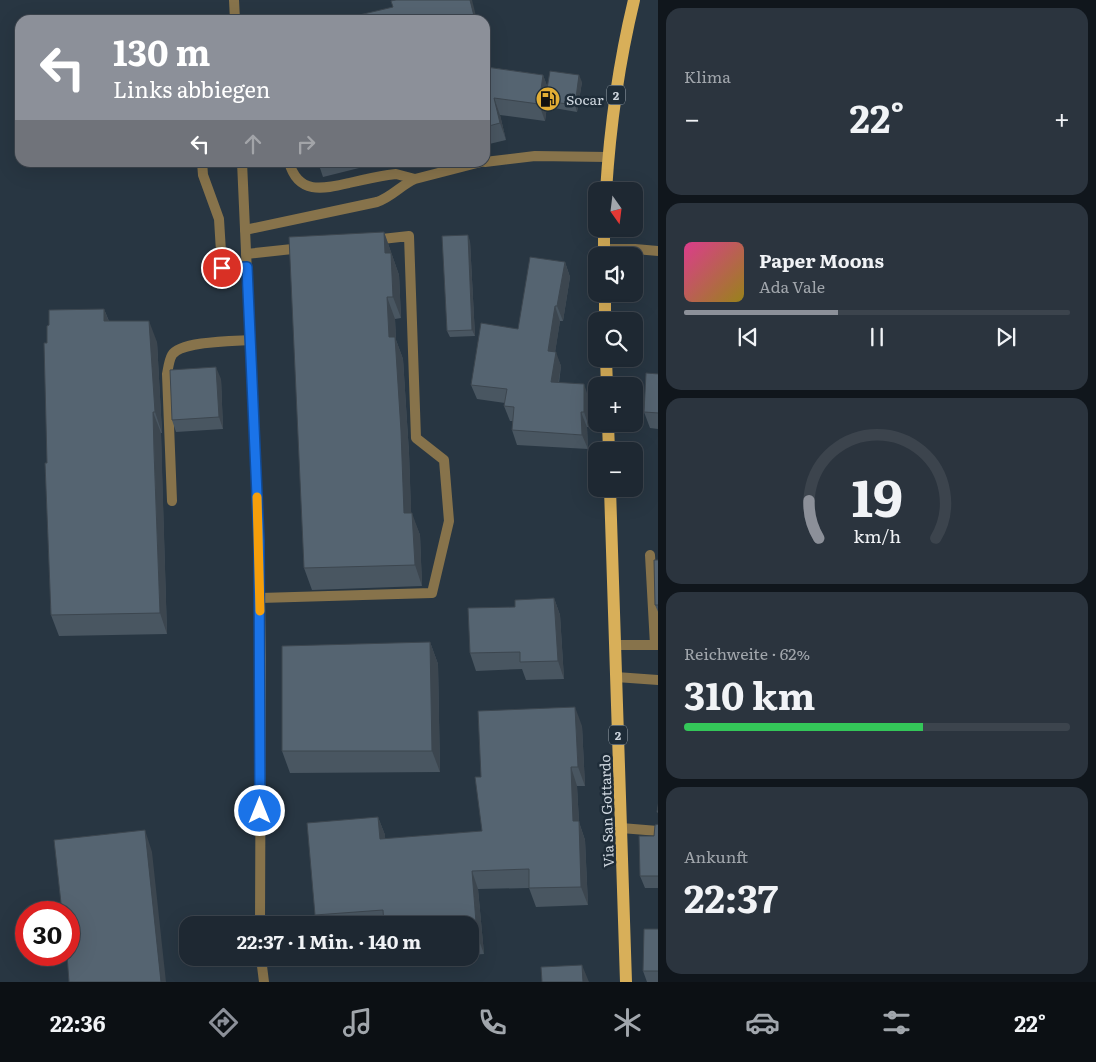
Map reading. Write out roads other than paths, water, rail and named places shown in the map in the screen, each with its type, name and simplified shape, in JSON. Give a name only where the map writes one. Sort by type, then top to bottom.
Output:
[{"type":"main road","name":"2","points":[[607,182],[608,157],[619,78],[634,0]]},
{"type":"main road","name":"Via San Gottardo","points":[[610,497],[626,982]]},
{"type":"street","points":[[234,0],[235,15]]},
{"type":"street","points":[[490,161],[535,156],[608,157]]},
{"type":"street","points":[[202,167],[203,175],[219,219],[222,268],[247,267]]},
{"type":"street","points":[[242,167],[259,541],[260,916]]},
{"type":"street","points":[[291,167],[296,178],[302,184],[312,188],[323,189],[388,174],[415,178]]},
{"type":"street","points":[[245,230],[378,202],[388,198],[407,182],[415,178],[460,167]]},
{"type":"street","points":[[260,598],[432,593],[449,521],[444,460],[416,438],[409,236],[361,241]]},
{"type":"street","points":[[246,254],[313,246]]},
{"type":"street","points":[[643,249],[658,251]]},
{"type":"street","points":[[172,501],[167,374],[172,355],[181,348],[250,340]]},
{"type":"street","points":[[615,645],[657,645],[650,555]]},
{"type":"street","points":[[616,677],[658,680]]},
{"type":"street","points":[[621,828],[658,831]]},
{"type":"street","points":[[262,966],[264,982]]},
{"type":"place","name":"Socar","points":[[548,99]]}]
